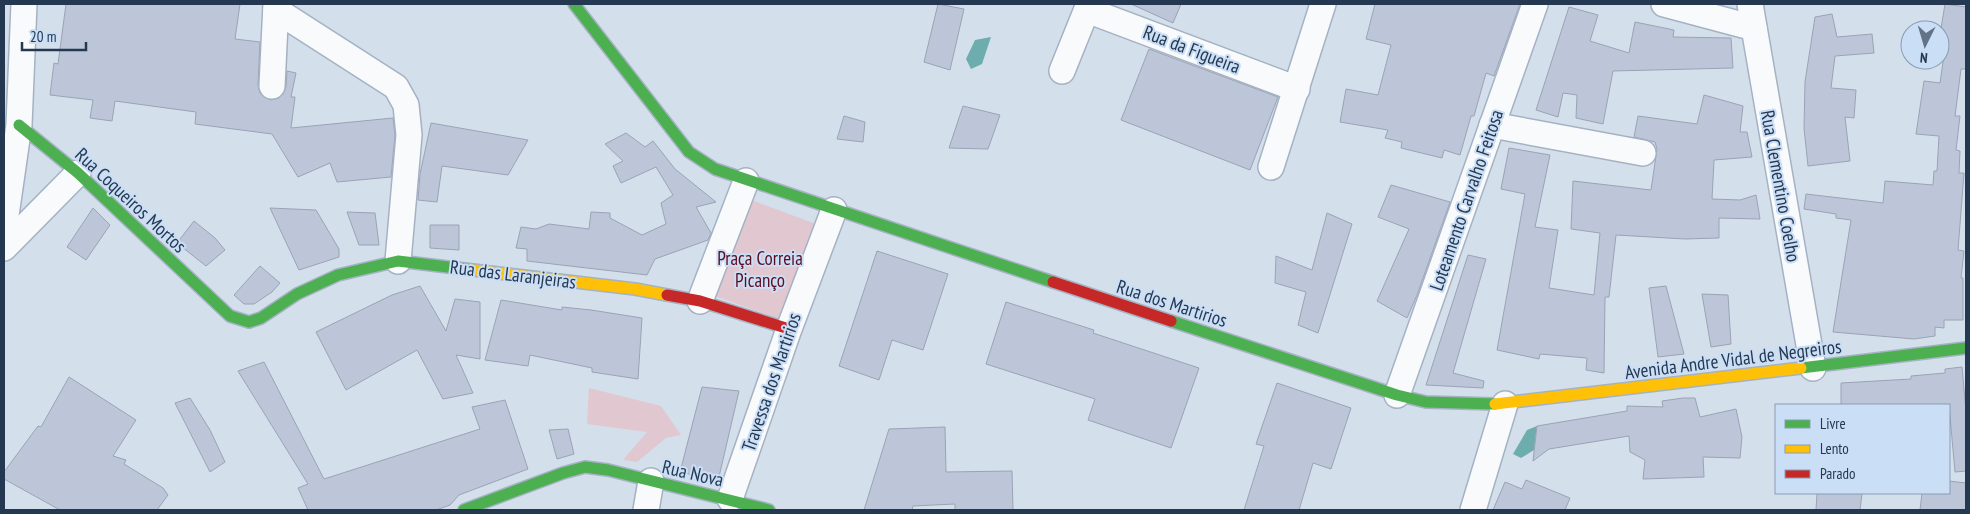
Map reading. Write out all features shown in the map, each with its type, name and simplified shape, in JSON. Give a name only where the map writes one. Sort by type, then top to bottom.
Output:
[{"type":"street","points":[[4,229],[19,125],[24,4]]},
{"type":"street","name":"Rua dos Martirios","points":[[574,4],[690,152],[715,169],[746,181],[1397,395],[1426,402],[1505,404]]},
{"type":"street","points":[[1271,166],[1323,4]]},
{"type":"street","name":"Loteamento Carvalho Feitosa","points":[[1397,395],[1535,4]]},
{"type":"street","points":[[1664,4],[1754,28]]},
{"type":"street","name":"Rua Clementino Coelho","points":[[1750,4],[1813,368]]},
{"type":"street","points":[[272,86],[276,7]]},
{"type":"street","points":[[276,7],[396,87],[406,105],[409,135],[398,261]]},
{"type":"street","points":[[1062,71],[1088,7]]},
{"type":"street","name":"Rua da Figueira","points":[[1088,7],[1297,89]]},
{"type":"street","name":"Rua Coqueiros Mortos","points":[[19,125],[78,172],[216,303]]},
{"type":"street","points":[[1492,125],[1643,153]]},
{"type":"street","points":[[4,248],[78,172]]},
{"type":"street","points":[[700,301],[746,181]]},
{"type":"street","name":"Travessa dos Martirios","points":[[730,499],[789,329],[834,210]]},
{"type":"street","name":"Rua das Laranjeiras","points":[[216,303],[230,316],[249,322],[262,318],[297,294],[338,275],[398,261],[635,289],[700,301],[789,329]]},
{"type":"street","name":"Avenida Andre Vidal de Negreiros","points":[[1505,404],[1966,348]]},
{"type":"street","points":[[1473,510],[1505,404]]},
{"type":"street","name":"Rua Nova","points":[[464,510],[563,473],[585,468],[608,470],[769,510]]},
{"type":"street","points":[[646,510],[651,481]]},
{"type":"green space","name":"Praça Correia Picanço","points":[[746,198],[816,224],[782,320],[709,294]]},
{"type":"green space","points":[[589,388],[661,406],[681,435],[666,438],[637,462],[623,460],[647,432],[587,424]]},
{"type":"shaded area","points":[[991,37],[982,64],[971,69],[966,59],[975,40]]},
{"type":"shaded area","points":[[1537,426],[1534,450],[1521,458],[1513,454],[1527,430]]},
{"type":"building","points":[[66,4],[240,4],[235,39],[260,42],[258,85],[260,93],[271,100],[279,98],[286,87],[287,71],[296,73],[291,97],[295,97],[291,128],[393,118],[395,135],[391,177],[337,182],[330,163],[298,177],[272,134],[195,124],[196,112],[115,101],[112,121],[90,118],[93,100],[50,95],[54,63],[58,64]]},
{"type":"building","points":[[938,4],[964,9],[950,70],[924,62]]},
{"type":"building","points":[[1131,4],[1181,4],[1173,23]]},
{"type":"building","points":[[1375,4],[1520,4],[1494,76],[1486,73],[1474,116],[1471,116],[1460,155],[1444,150],[1442,158],[1401,148],[1402,142],[1385,138],[1388,130],[1340,122],[1346,89],[1378,95],[1391,45],[1366,39]]},
{"type":"building","points":[[1945,4],[1966,7],[1966,69],[1961,69],[1955,116],[1960,116],[1956,150],[1960,151],[1959,173],[1964,173],[1958,250],[1964,251],[1961,278],[1963,278],[1963,320],[1944,320],[1944,328],[1935,327],[1935,336],[1914,339],[1833,332],[1851,220],[1836,218],[1836,214],[1804,209],[1806,194],[1883,203],[1885,181],[1933,185],[1934,171],[1937,171],[1939,136],[1916,134],[1924,81],[1940,83],[1942,70],[1950,70],[1950,20],[1942,20]]},
{"type":"building","points":[[1569,7],[1598,15],[1590,41],[1629,53],[1635,22],[1674,30],[1673,37],[1731,38],[1733,68],[1613,71],[1603,124],[1576,118],[1577,95],[1563,93],[1558,117],[1536,110]]},
{"type":"building","points":[[1832,14],[1837,37],[1872,34],[1874,53],[1835,56],[1831,88],[1856,90],[1854,118],[1845,117],[1850,161],[1808,166],[1804,128],[1805,82],[1815,17]]},
{"type":"building","points":[[1149,49],[1278,97],[1250,170],[1121,120]]},
{"type":"building","points":[[1704,95],[1743,106],[1740,132],[1747,132],[1752,157],[1714,160],[1712,199],[1740,200],[1756,195],[1760,219],[1719,218],[1719,238],[1685,239],[1616,235],[1609,297],[1605,297],[1604,373],[1586,370],[1587,358],[1540,354],[1539,359],[1497,350],[1525,194],[1501,189],[1509,148],[1550,155],[1535,227],[1558,230],[1549,288],[1594,295],[1600,233],[1571,229],[1573,181],[1651,190],[1657,149],[1655,142],[1634,137],[1638,116],[1697,124]]},
{"type":"building","points":[[963,106],[1000,115],[988,149],[949,148]]},
{"type":"building","points":[[844,116],[865,122],[863,142],[837,139]]},
{"type":"building","points":[[431,123],[528,140],[508,175],[442,166],[437,202],[418,200],[420,174]]},
{"type":"building","points":[[626,133],[645,147],[653,141],[675,169],[716,202],[696,207],[711,233],[708,240],[655,259],[647,275],[527,261],[527,249],[516,248],[521,227],[536,229],[549,224],[589,229],[591,212],[610,213],[610,218],[642,235],[666,224],[661,203],[673,195],[656,167],[621,183],[613,166],[623,161],[605,144]]},
{"type":"building","points":[[1391,185],[1450,202],[1407,318],[1377,301],[1409,229],[1378,217]]},
{"type":"building","points":[[93,208],[110,225],[86,260],[67,247]]},
{"type":"building","points":[[270,208],[316,210],[339,249],[339,257],[299,270]]},
{"type":"building","points":[[347,212],[375,213],[379,245],[359,245]]},
{"type":"building","points":[[1327,213],[1352,224],[1318,333],[1298,325],[1306,292],[1275,283],[1276,256],[1312,270]]},
{"type":"building","points":[[194,221],[215,238],[225,250],[206,266],[177,243]]},
{"type":"building","points":[[430,225],[459,225],[459,250],[430,248]]},
{"type":"building","points":[[877,251],[948,274],[923,350],[892,340],[879,380],[839,366]]},
{"type":"building","points":[[1468,255],[1486,259],[1453,373],[1484,381],[1483,388],[1426,385]]},
{"type":"building","points":[[260,266],[280,283],[272,292],[254,304],[244,304],[234,295]]},
{"type":"building","points":[[420,286],[446,331],[455,299],[480,302],[480,359],[456,355],[473,393],[443,399],[417,350],[346,390],[316,332],[392,295]]},
{"type":"building","points":[[1666,286],[1684,354],[1658,357],[1649,288]]},
{"type":"building","points":[[1702,294],[1728,295],[1731,344],[1711,347]]},
{"type":"building","points":[[501,300],[562,310],[562,307],[642,318],[638,379],[592,372],[592,368],[530,355],[528,366],[485,360]]},
{"type":"building","points":[[1006,302],[1094,330],[1093,333],[1199,368],[1171,448],[1088,420],[1095,399],[986,364]]},
{"type":"building","points":[[264,362],[324,479],[480,429],[472,407],[505,400],[528,469],[459,495],[450,505],[436,510],[308,510],[298,488],[308,484],[238,371]]},
{"type":"building","points":[[1962,367],[1966,411],[1966,471],[1955,472],[1950,404],[1841,404],[1841,383],[1911,379],[1911,376],[1945,373],[1945,369]]},
{"type":"building","points":[[69,377],[136,420],[113,456],[126,460],[124,464],[163,488],[168,495],[157,510],[60,510],[4,479],[4,472],[38,426],[41,427]]},
{"type":"building","points":[[1277,383],[1351,408],[1331,469],[1313,463],[1299,510],[1244,510],[1264,446],[1256,444]]},
{"type":"building","points":[[702,387],[739,391],[718,481],[680,472]]},
{"type":"building","points":[[190,398],[210,430],[225,462],[210,472],[175,403]]},
{"type":"building","points":[[1695,398],[1700,417],[1736,409],[1742,437],[1740,458],[1703,457],[1704,477],[1643,479],[1645,460],[1630,452],[1629,436],[1549,449],[1533,461],[1537,426],[1627,411],[1627,406],[1663,407],[1662,401]]},
{"type":"building","points":[[945,427],[946,472],[1012,471],[1013,510],[955,510],[955,504],[913,506],[912,510],[864,510],[889,429]]},
{"type":"building","points":[[568,429],[574,454],[557,459],[549,430]]},
{"type":"building","points":[[1526,480],[1570,498],[1565,510],[1493,510],[1505,482],[1522,489]]},
{"type":"building","points":[[1950,481],[1966,483],[1966,510],[1920,510],[1922,494],[1950,494]]},
{"type":"building","points":[[1817,494],[1862,494],[1860,510],[1816,510]]},
{"type":"traffic: fast","points":[[574,4],[689,152],[715,169],[1053,282]]},
{"type":"traffic: fast","points":[[19,125],[78,173],[230,316],[249,322],[261,318],[297,294],[338,275],[398,261],[473,270]]},
{"type":"traffic: fast","points":[[1171,321],[1397,395],[1426,402],[1495,404]]},
{"type":"traffic: fast","points":[[1801,368],[1966,348]]},
{"type":"traffic: fast","points":[[464,510],[563,473],[585,467],[608,470],[769,510]]},
{"type":"traffic: slow","points":[[473,270],[635,289],[667,295]]},
{"type":"traffic: slow","points":[[1495,404],[1801,368]]},
{"type":"traffic: jam","points":[[1053,282],[1171,321]]},
{"type":"traffic: jam","points":[[667,295],[700,301],[789,329]]}]
